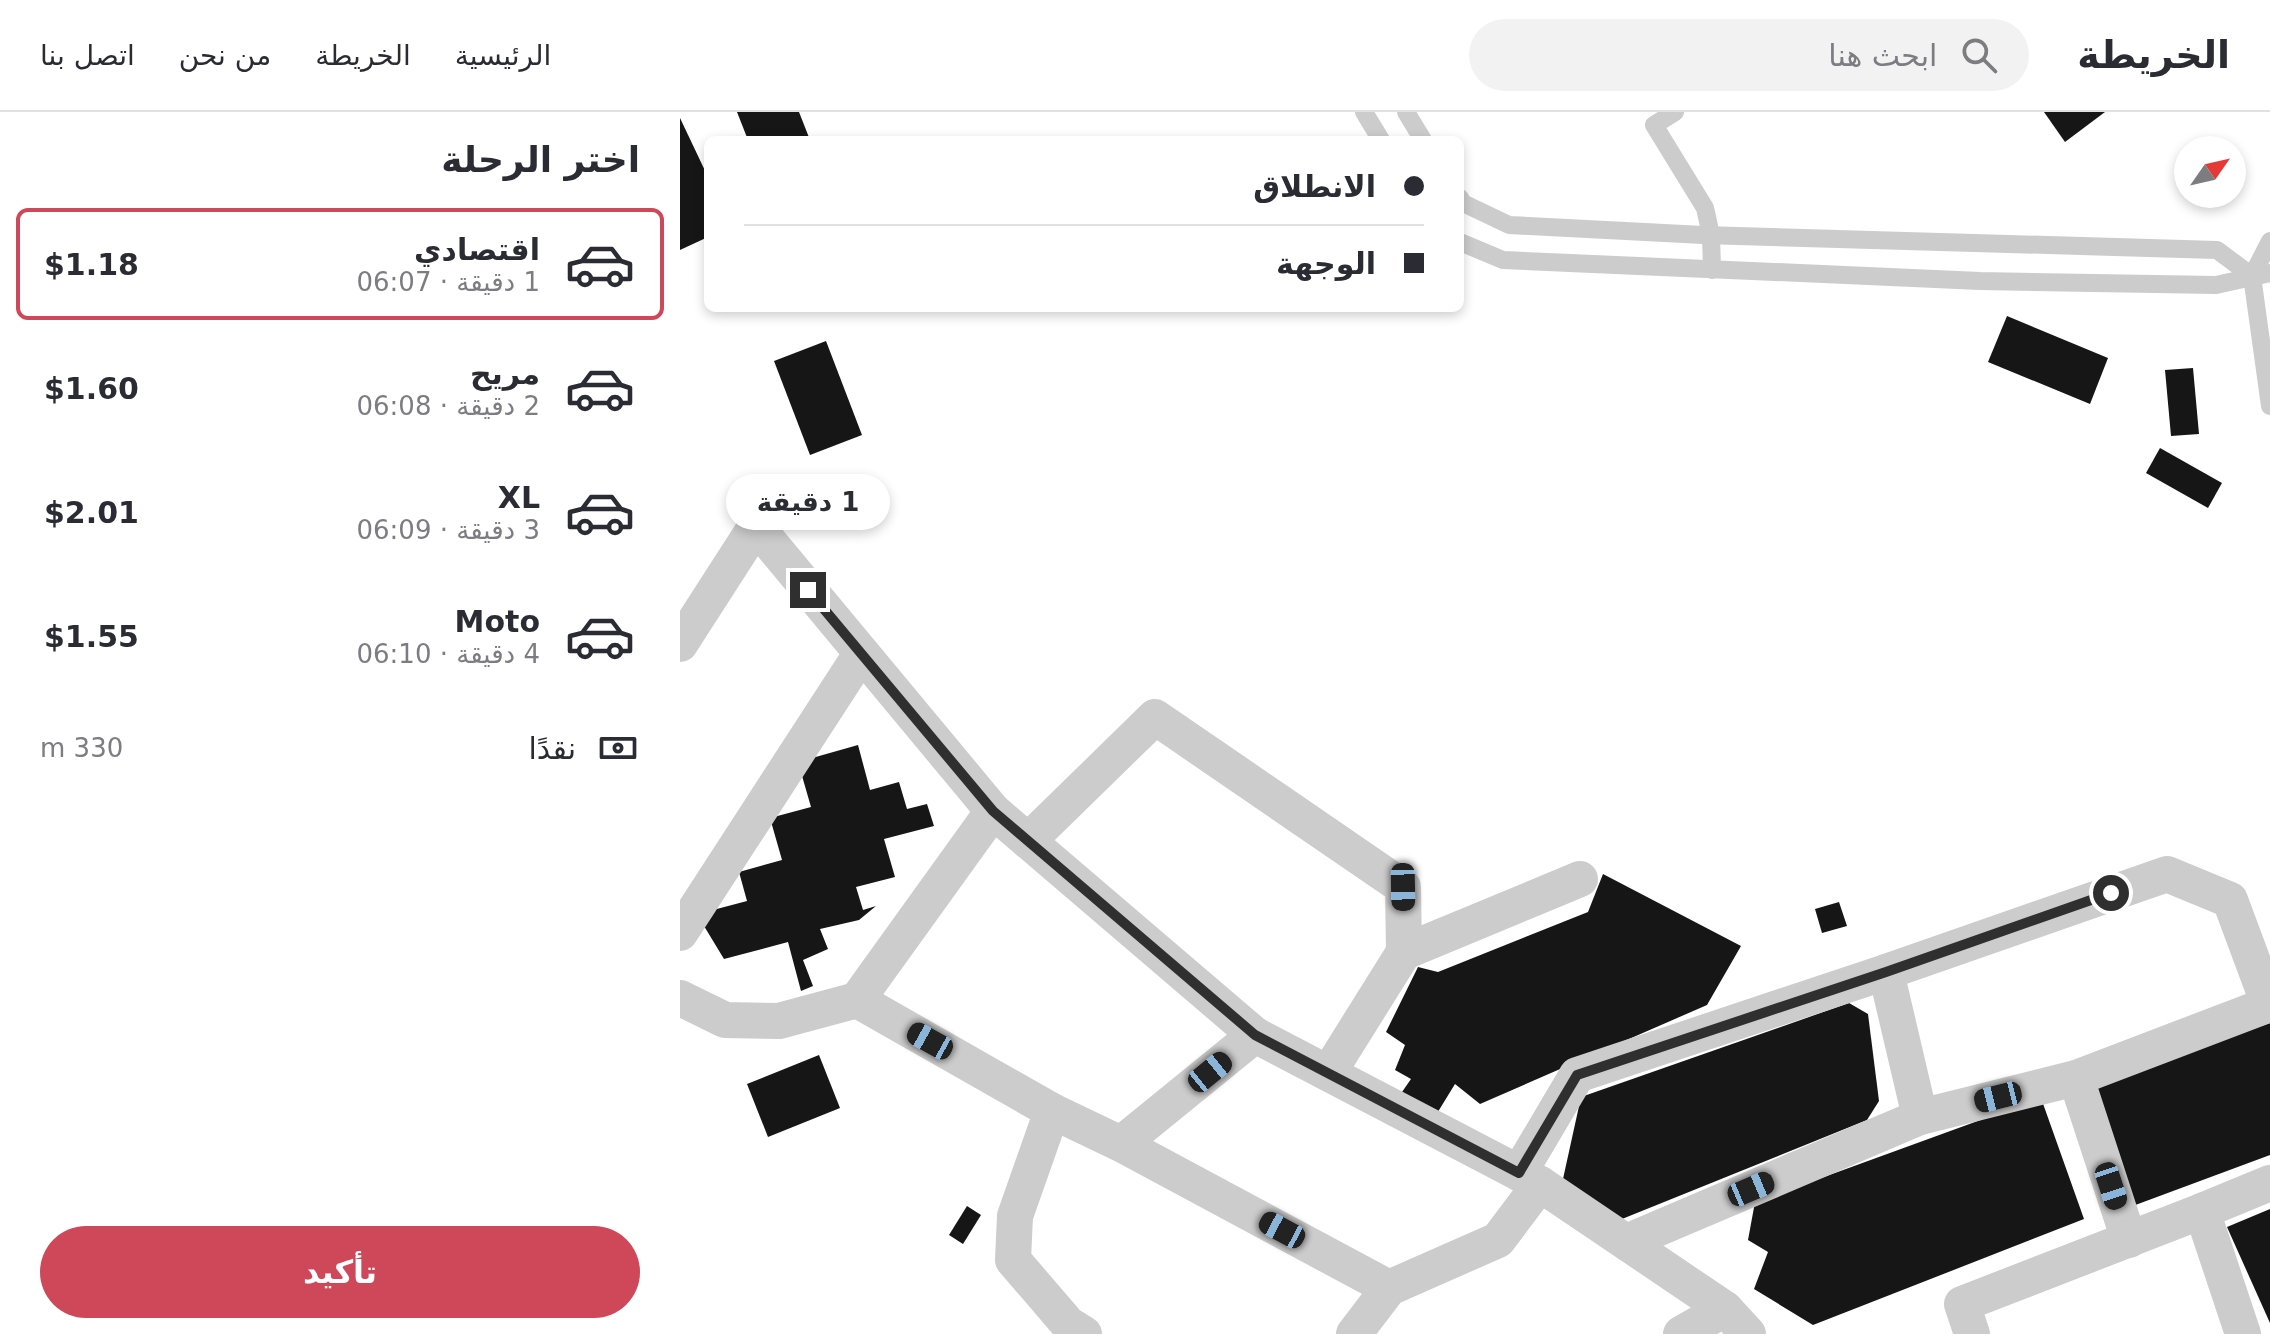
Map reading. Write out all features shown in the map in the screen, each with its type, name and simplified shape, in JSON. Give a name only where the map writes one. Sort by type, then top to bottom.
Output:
[{"type":"street","points":[[680,644],[756,526],[993,811],[1255,1035],[1529,1178],[1629,1244],[1736,1322]]},
{"type":"street","points":[[680,933],[861,654]]},
{"type":"street","points":[[1028,841],[1155,717],[1403,887],[1404,952],[1329,1072]]},
{"type":"street","points":[[680,998],[725,1020],[779,1021],[857,1000],[993,811]]},
{"type":"street","points":[[1354,1334],[1389,1288],[1498,1240],[1577,1075],[2167,874],[2230,900],[2269,1005],[2076,1078],[1920,1117],[1638,1237],[1629,1244]]},
{"type":"street","points":[[1404,952],[1580,879]]},
{"type":"street","points":[[1886,972],[1920,1117]]},
{"type":"street","points":[[857,1000],[1052,1111],[1121,1144],[1389,1288]]},
{"type":"street","points":[[1121,1144],[1255,1035]]},
{"type":"street","points":[[2076,1078],[2129,1240]]},
{"type":"street","points":[[1052,1111],[1015,1216],[1013,1260],[1068,1324],[1084,1334]]},
{"type":"street","points":[[1972,1334],[1962,1304],[2270,1183]]},
{"type":"street","points":[[2202,1211],[2243,1334]]},
{"type":"street","points":[[1681,1334],[1736,1322]]},
{"type":"lane","points":[[1364,112],[1379,136]]},
{"type":"lane","points":[[1406,112],[1421,136]]},
{"type":"lane","points":[[1675,112],[1654,125],[1705,208],[1711,235],[1712,270]]},
{"type":"lane","points":[[1464,203],[1509,225],[1711,235],[2217,250],[2261,275]]},
{"type":"lane","points":[[2270,241],[2261,275],[2270,406]]},
{"type":"lane","points":[[1464,244],[1503,260],[1980,281],[2216,285],[2261,275]]},
{"type":"building","points":[[737,112],[799,112],[808,136],[746,136]]},
{"type":"building","points":[[2044,112],[2105,112],[2065,142]]},
{"type":"building","points":[[680,118],[704,169],[704,239],[680,250]]},
{"type":"building","points":[[2007,316],[2108,358],[2090,404],[1988,362]]},
{"type":"building","points":[[826,341],[862,435],[810,455],[774,361]]},
{"type":"building","points":[[2193,368],[2199,434],[2171,436],[2165,370]]},
{"type":"building","points":[[2160,448],[2222,483],[2208,508],[2146,473]]},
{"type":"building","points":[[858,745],[870,790],[899,782],[907,809],[927,804],[934,826],[884,839],[895,877],[856,887],[863,910],[876,906],[859,920],[820,929],[828,949],[803,960],[813,986],[801,991],[788,942],[724,959],[704,926],[713,910],[747,901],[739,872],[782,860],[770,818],[811,807],[798,762]]},
{"type":"building","points":[[1603,874],[1741,946],[1707,1005],[1480,1104],[1455,1084],[1436,1115],[1402,1092],[1411,1079],[1395,1070],[1405,1045],[1386,1032],[1418,967],[1438,972],[1588,912]]},
{"type":"building","points":[[1839,902],[1847,926],[1822,933],[1815,909]]},
{"type":"building","points":[[1849,1003],[1868,1014],[1879,1101],[1867,1120],[1622,1219],[1561,1188],[1581,1097]]},
{"type":"building","points":[[2270,1023],[2270,1155],[2130,1207],[2090,1085]]},
{"type":"building","points":[[819,1055],[840,1108],[768,1137],[747,1084]]},
{"type":"building","points":[[2041,1098],[2084,1219],[1813,1325],[1754,1289],[1768,1252],[1748,1240],[1755,1202]]},
{"type":"building","points":[[967,1206],[981,1215],[963,1244],[949,1235]]},
{"type":"building","points":[[2270,1209],[2270,1323],[2227,1227]]},
{"type":"route","points":[[808,590],[993,811],[1255,1035],[1519,1173],[1577,1075],[2111,893]]}]
